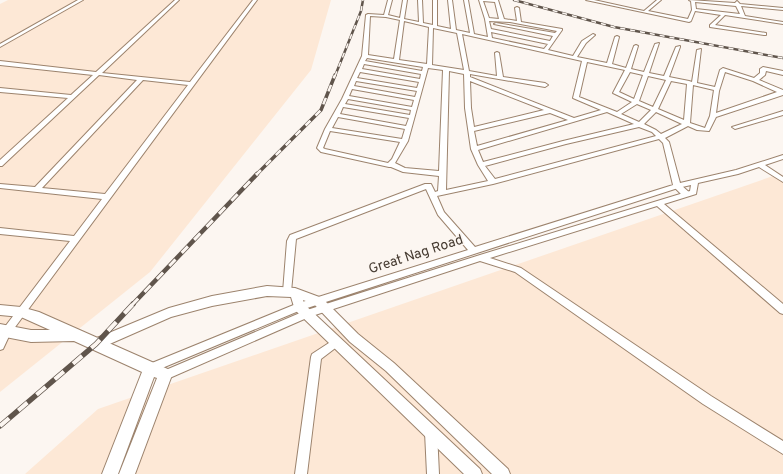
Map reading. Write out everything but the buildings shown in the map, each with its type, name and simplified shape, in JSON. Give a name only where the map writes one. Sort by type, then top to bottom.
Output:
[{"type":"main road","points":[[0,310],[21,312],[34,316],[165,375],[127,474]]},
{"type":"main road","points":[[4,330],[31,336],[76,336]]},
{"type":"main road","points":[[110,474],[151,368]]},
{"type":"street","points":[[0,46],[81,0]]},
{"type":"street","points":[[0,164],[175,0]]},
{"type":"street","points":[[0,346],[4,330],[21,312],[77,239],[255,0]]},
{"type":"street","points":[[386,16],[390,0]]},
{"type":"street","points":[[396,61],[405,0]]},
{"type":"street","points":[[420,0],[421,24]]},
{"type":"street","points":[[392,164],[404,141],[427,66],[435,0]]},
{"type":"street","points":[[450,0],[467,75],[468,108],[474,149],[481,164],[493,182]]},
{"type":"street","points":[[466,0],[472,34]]},
{"type":"street","points":[[476,0],[497,1],[502,20]]},
{"type":"street","points":[[481,0],[488,21],[490,38]]},
{"type":"street","points":[[588,0],[689,21],[694,10],[692,0],[783,9]]},
{"type":"street","points":[[645,12],[659,0]]},
{"type":"street","points":[[734,0],[739,5],[742,16]]},
{"type":"street","points":[[517,8],[519,22]]},
{"type":"street","points":[[694,10],[783,23]]},
{"type":"street","points":[[724,14],[712,26],[764,34]]},
{"type":"street","points":[[443,174],[403,170],[392,164],[389,165],[323,152],[320,148],[328,129],[346,97],[363,59],[368,15],[386,16],[472,34],[585,61],[716,89]]},
{"type":"street","points":[[756,19],[759,24]]},
{"type":"street","points":[[488,21],[502,20],[519,22],[560,30],[545,51]]},
{"type":"street","points":[[488,21],[556,35]]},
{"type":"street","points":[[489,30],[551,43]]},
{"type":"street","points":[[574,58],[584,42],[593,35]]},
{"type":"street","points":[[609,66],[617,37]]},
{"type":"street","points":[[616,115],[636,102],[657,44]]},
{"type":"street","points":[[636,46],[628,70],[616,93],[687,124],[707,130],[713,116],[716,89],[723,70],[755,80],[782,93]]},
{"type":"street","points":[[481,164],[565,142],[639,125],[655,110],[668,78],[678,47]]},
{"type":"street","points":[[687,124],[692,84],[699,50]]},
{"type":"street","points":[[497,54],[500,77]]},
{"type":"street","points":[[363,59],[396,61],[446,69],[467,75],[550,111],[575,120]]},
{"type":"street","points":[[363,59],[424,73]]},
{"type":"street","points":[[585,61],[576,98],[654,131],[666,142],[677,186],[686,194]]},
{"type":"street","points":[[0,63],[191,84]]},
{"type":"street","points":[[442,193],[446,69]]},
{"type":"street","points":[[755,80],[763,74],[763,69],[783,73]]},
{"type":"street","points":[[358,70],[422,81]]},
{"type":"street","points":[[467,75],[500,77],[545,85]]},
{"type":"street","points":[[36,190],[141,79]]},
{"type":"street","points":[[354,79],[419,90]]},
{"type":"street","points":[[350,88],[417,99]]},
{"type":"street","points":[[0,90],[72,97]]},
{"type":"street","points":[[713,116],[782,93]]},
{"type":"street","points":[[346,97],[414,108]]},
{"type":"street","points":[[342,105],[412,117]]},
{"type":"street","points":[[474,149],[607,110]]},
{"type":"street","points":[[471,130],[550,111]]},
{"type":"street","points":[[734,127],[783,113]]},
{"type":"street","points":[[336,115],[408,128]]},
{"type":"street","points":[[432,195],[493,182],[661,138],[687,124]]},
{"type":"street","points":[[328,129],[404,141]]},
{"type":"street","points":[[760,165],[781,160]]},
{"type":"street","points":[[760,165],[783,180]]},
{"type":"street","name":"Great Nag Road","points":[[476,254],[677,186],[760,165]]},
{"type":"street","points":[[151,368],[303,311],[476,254],[659,203],[693,192],[695,182]]},
{"type":"street","points":[[0,186],[107,197]]},
{"type":"street","points":[[475,474],[335,343],[303,311],[291,292],[291,241],[294,237],[428,186],[442,213],[476,254],[518,270],[707,400],[783,448]]},
{"type":"street","points":[[659,203],[783,310]]},
{"type":"street","points":[[0,231],[77,239]]},
{"type":"street","points":[[96,344],[183,308],[257,292],[291,292],[321,305],[350,334],[390,367],[440,416],[503,474]]},
{"type":"street","points":[[165,375],[303,311]]},
{"type":"street","points":[[301,474],[316,357],[350,334]]},
{"type":"street","points":[[433,474],[431,432],[440,416]]},
{"type":"shaded area","points":[[8,0],[331,0],[311,70],[150,272],[0,392],[0,4]]},
{"type":"shaded area","points":[[779,174],[783,176],[783,474],[25,474],[98,409]]},
{"type":"railway","points":[[335,76],[361,11],[363,0]]},
{"type":"railway","points":[[514,0],[614,27],[783,58]]},
{"type":"railway","points":[[257,174],[321,110],[335,75]]},
{"type":"railway","points":[[132,305],[257,174]]},
{"type":"railway","points":[[0,426],[96,344],[133,304]]}]
